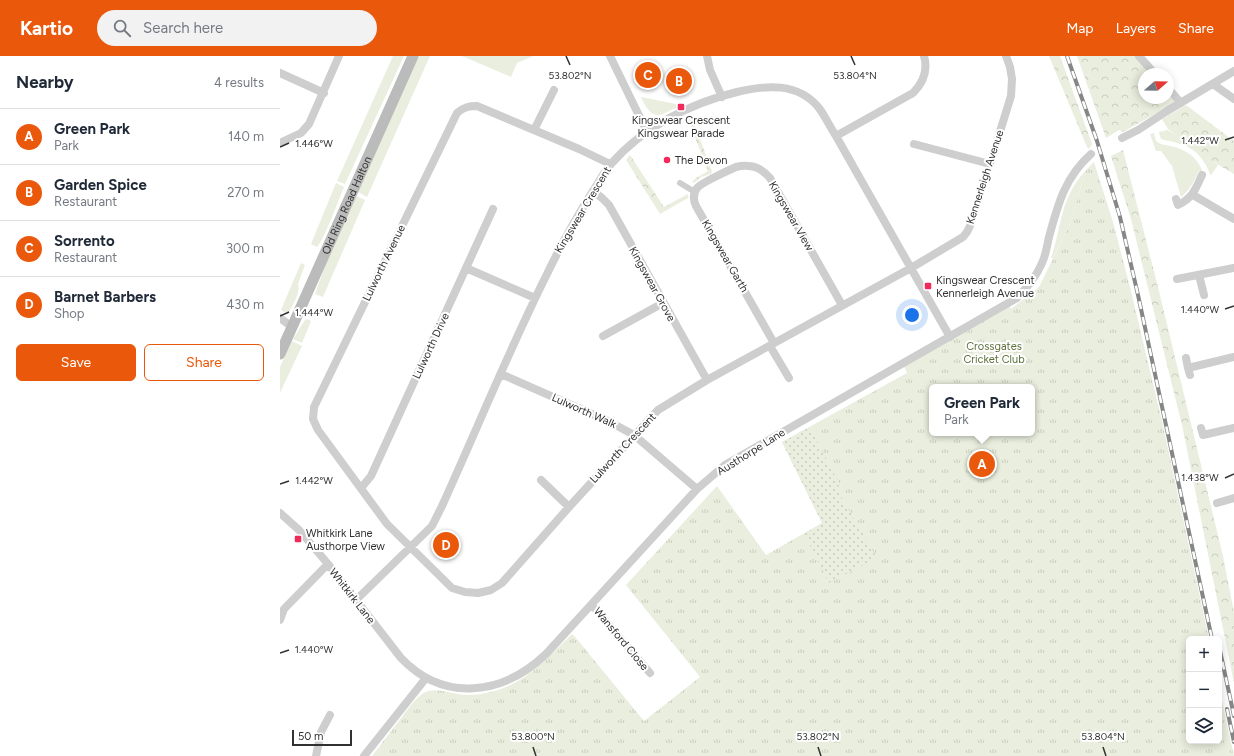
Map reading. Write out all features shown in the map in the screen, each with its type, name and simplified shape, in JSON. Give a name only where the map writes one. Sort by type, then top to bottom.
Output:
[{"type":"main road","name":"Old Ring Road Halton","points":[[280,354],[413,56]]},
{"type":"street","points":[[280,143],[301,133],[309,124],[324,93],[339,56]]},
{"type":"street","points":[[610,56],[647,132]]},
{"type":"street","points":[[707,56],[710,70],[722,97]]},
{"type":"street","points":[[836,136],[913,93],[924,78],[924,56]]},
{"type":"street","name":"Kennerleigh Avenue","points":[[911,268],[957,241],[967,232],[1011,96],[1011,73],[1006,56]]},
{"type":"street","points":[[1139,56],[1150,68]]},
{"type":"street","points":[[1122,138],[1138,130],[1234,71]]},
{"type":"street","points":[[280,73],[324,93]]},
{"type":"street","points":[[1213,84],[1234,99]]},
{"type":"street","name":"Kingswear Crescent","points":[[356,600],[432,526],[561,244],[610,164],[647,132],[689,108],[722,97],[758,88],[777,87],[790,89],[807,97],[816,105],[836,136],[950,337]]},
{"type":"street","points":[[534,130],[554,90]]},
{"type":"street","points":[[1174,97],[1179,104]]},
{"type":"street","name":"Lulworth Avenue","points":[[410,548],[387,524],[318,430],[313,419],[313,413],[314,408],[457,113],[462,109],[477,106],[610,164]]},
{"type":"street","points":[[914,144],[990,164]]},
{"type":"street","name":"Austhorpe Lane","points":[[426,678],[448,686],[463,689],[486,688],[505,682],[523,673],[539,661],[592,605],[696,489],[725,465],[1017,298],[1031,283],[1043,262],[1064,188],[1074,172],[1091,154]]},
{"type":"street","name":"Kingswear View","points":[[695,192],[701,184],[741,166],[754,166],[765,173],[770,178],[842,305]]},
{"type":"street","points":[[1176,198],[1178,205],[1185,202],[1193,195],[1202,175]]},
{"type":"street","points":[[680,183],[695,192]]},
{"type":"street","name":"Kingswear Grove","points":[[593,191],[602,198],[608,206],[707,380]]},
{"type":"street","name":"Kingswear Garth","points":[[695,192],[694,196],[696,206],[772,344],[789,378]]},
{"type":"street","points":[[1193,195],[1234,218]]},
{"type":"street","name":"Lulworth Drive","points":[[361,488],[371,476],[493,209]]},
{"type":"street","points":[[466,268],[535,298]]},
{"type":"street","name":"Lulworth Crescent","points":[[410,548],[452,588],[471,593],[484,592],[497,587],[569,506],[658,410],[707,380],[911,268]]},
{"type":"street","points":[[1177,280],[1234,268]]},
{"type":"street","points":[[1199,275],[1204,295]]},
{"type":"street","points":[[604,336],[663,303]]},
{"type":"street","points":[[280,318],[292,327]]},
{"type":"street","points":[[1186,358],[1189,372],[1234,357]]},
{"type":"street","name":"Lulworth Walk","points":[[501,374],[610,422],[634,435],[696,489]]},
{"type":"street","points":[[1203,435],[1234,428]]},
{"type":"street","points":[[541,480],[569,506]]},
{"type":"street","points":[[1217,502],[1234,498]]},
{"type":"street","name":"Whitkirk Lane","points":[[280,513],[299,530],[328,564],[401,658],[412,669],[426,678]]},
{"type":"street","points":[[280,620],[284,609],[328,564]]},
{"type":"street","name":"Wansford Close","points":[[592,605],[650,673]]},
{"type":"street","points":[[364,756],[426,678]]},
{"type":"street","points":[[316,756],[320,732],[330,715]]},
{"type":"green space","points":[[393,56],[404,56],[345,184],[337,181]]},
{"type":"green space","points":[[418,56],[430,56],[367,197],[358,192]]},
{"type":"green space","points":[[462,56],[533,56],[517,63],[511,77]]},
{"type":"green space","points":[[1049,56],[1060,56],[1092,144],[1089,149],[1087,147]]},
{"type":"green space","points":[[1077,56],[1136,56],[1147,68],[1138,68],[1138,104],[1173,104],[1123,132],[1119,130],[1106,138]]},
{"type":"green space","points":[[641,97],[681,105],[668,112],[658,115],[654,114],[645,106]]},
{"type":"green space","points":[[1174,97],[1178,101],[1174,103]]},
{"type":"green space","points":[[1186,105],[1234,141],[1234,174],[1202,155],[1168,129],[1162,119]]},
{"type":"green space","points":[[692,118],[712,171],[711,174],[701,177],[694,183],[692,182],[696,178],[708,171],[688,119]]},
{"type":"green space","points":[[1167,130],[1218,165],[1211,175],[1205,163],[1193,150],[1175,142],[1161,139],[1159,132],[1162,131],[1162,133],[1163,131]]},
{"type":"green space","points":[[1154,133],[1156,141],[1160,144],[1176,148],[1190,154],[1200,165],[1202,170],[1199,171],[1189,188],[1181,197],[1172,166],[1161,151],[1156,151],[1150,134]]},
{"type":"green space","points":[[1123,150],[1158,287],[1223,556],[1234,612],[1234,683],[1182,425],[1131,219],[1111,156]]},
{"type":"green space","points":[[630,155],[664,207],[688,194],[688,198],[660,214],[626,160]]},
{"type":"green space","name":"Crossgates Cricket Club","points":[[1094,162],[1113,222],[1131,291],[1162,421],[1208,636],[1186,636],[1186,744],[1222,744],[1222,701],[1234,756],[372,756],[411,705],[422,694],[433,690],[467,695],[499,690],[526,676],[549,657],[572,634],[644,721],[700,677],[626,585],[717,486],[766,555],[822,523],[782,442],[907,373],[903,364],[1008,303],[1011,309],[1039,287],[1069,226],[1086,170]]},
{"type":"green space","points":[[1086,170],[1069,226],[1053,258],[1051,258],[1066,202],[1077,181]]},
{"type":"green space","points":[[336,183],[344,187],[327,228],[317,247],[311,244]]},
{"type":"green space","points":[[356,196],[365,200],[323,297],[315,294],[326,263]]},
{"type":"green space","points":[[301,263],[305,265],[298,284],[298,294],[289,312],[284,312],[281,310]]},
{"type":"green space","points":[[307,319],[311,321],[302,343],[293,339]]},
{"type":"green space","points":[[292,341],[302,346],[280,393],[280,367]]},
{"type":"green space","points":[[810,427],[840,485],[836,488],[877,558],[829,583],[804,534],[822,523],[782,442]]},
{"type":"railway","points":[[1067,56],[1097,141],[1120,217],[1211,636]]},
{"type":"railway","points":[[1222,660],[1234,716]]},
{"type":"railway","points":[[1227,709],[1234,742]]},
{"type":"place","name":"Sorrento","points":[[648,75]]},
{"type":"place","name":"Garden Spice","points":[[679,81]]},
{"type":"place","name":"Kingswear Crescent Kingswear Parade","points":[[681,107]]},
{"type":"place","name":"The Devon","points":[[667,160]]},
{"type":"place","name":"Kingswear Crescent Kennerleigh Avenue","points":[[928,286]]},
{"type":"place","name":"Green Park","points":[[982,464]]},
{"type":"place","name":"Whitkirk Lane Austhorpe View","points":[[298,539]]},
{"type":"place","name":"Barnet Barbers","points":[[446,545]]}]
